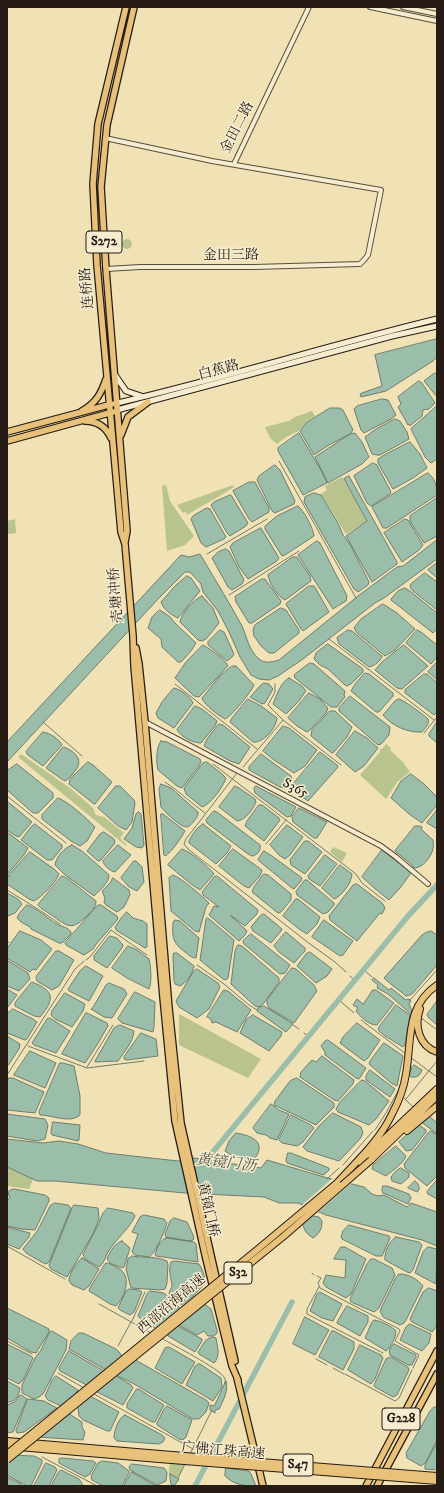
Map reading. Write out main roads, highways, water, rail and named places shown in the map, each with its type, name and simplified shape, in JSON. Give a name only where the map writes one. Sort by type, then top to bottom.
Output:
[{"type":"highway","points":[[337,1183],[374,1142],[392,1115],[401,1094],[406,1075],[413,1017],[420,1001],[437,985]]},
{"type":"highway","points":[[437,990],[421,1007],[417,1025],[418,1034],[422,1041],[437,1052]]},
{"type":"highway","name":"西部沿海高速","points":[[7,1454],[258,1250],[337,1183],[437,1089]]},
{"type":"highway","name":"西部沿海高速","points":[[7,1460],[284,1236],[371,1160],[437,1096]]},
{"type":"highway","points":[[371,1160],[437,1106]]},
{"type":"highway","name":"广佛江珠高速","points":[[7,1441],[437,1481]]},
{"type":"highway","name":"广佛江珠高速","points":[[7,1446],[437,1476]]},
{"type":"main road","name":"连桥路","points":[[125,548],[121,532],[112,440],[94,215],[93,184],[98,124],[126,7]]},
{"type":"main road","name":"连桥路","points":[[125,548],[127,531],[101,187],[107,125],[134,7]]},
{"type":"main road","points":[[98,136],[105,138]]},
{"type":"main road","name":"白蕉路","points":[[117,403],[437,319]]},
{"type":"main road","name":"白蕉路","points":[[7,441],[392,336],[437,326]]},
{"type":"main road","points":[[106,367],[114,370],[119,382],[126,391],[146,396]]},
{"type":"main road","points":[[77,415],[98,398],[107,377]]},
{"type":"main road","points":[[120,441],[123,428],[128,418],[148,402]]},
{"type":"main road","points":[[7,432],[77,415],[117,403]]},
{"type":"main road","points":[[63,418],[65,425]]},
{"type":"main road","points":[[79,421],[86,420],[97,423],[107,430],[112,440]]},
{"type":"main road","points":[[113,450],[121,449]]},
{"type":"main road","name":"壳塘冲桥","points":[[125,548],[133,636]]},
{"type":"main road","points":[[133,636],[139,664],[146,722],[158,913]]},
{"type":"main road","points":[[133,636],[138,723],[158,913]]},
{"type":"main road","points":[[138,723],[146,722]]},
{"type":"main road","name":"黄镜门桥","points":[[158,913],[175,1095],[209,1258],[233,1352],[238,1380],[263,1486]]},
{"type":"main road","name":"G228","points":[[366,1486],[437,1351]]},
{"type":"main road","name":"G228","points":[[377,1486],[437,1374]]},
{"type":"water","points":[[437,339],[437,357],[433,361],[386,391],[361,397],[360,394],[382,386],[375,355]]},
{"type":"water","points":[[435,373],[437,375],[437,397],[424,381]]},
{"type":"water","points":[[419,381],[422,383],[435,403],[429,409],[423,410],[422,416],[411,425],[408,425],[398,407],[401,404],[398,397]]},
{"type":"water","points":[[382,399],[388,400],[396,415],[364,433],[361,430],[354,409],[357,406]]},
{"type":"water","points":[[437,406],[437,459],[431,463],[425,457],[411,429]]},
{"type":"water","points":[[330,408],[340,408],[343,410],[353,430],[350,434],[314,455],[300,431],[306,423]]},
{"type":"water","points":[[395,419],[400,421],[407,432],[409,439],[380,455],[372,454],[365,437],[376,429]]},
{"type":"water","points":[[299,433],[327,483],[303,495],[278,451],[278,448]]},
{"type":"water","points":[[355,433],[362,442],[369,457],[362,464],[328,483],[315,457],[350,434]]},
{"type":"water","points":[[410,442],[420,454],[427,468],[393,489],[378,463],[378,459]]},
{"type":"water","points":[[373,463],[377,465],[391,492],[371,506],[367,503],[354,476]]},
{"type":"water","points":[[275,465],[280,470],[295,501],[294,504],[275,513],[272,511],[257,480],[259,476]]},
{"type":"water","points":[[428,473],[435,482],[437,495],[387,528],[383,528],[372,507]]},
{"type":"water","points":[[349,476],[397,562],[397,564],[372,582],[346,536],[367,521],[344,479]]},
{"type":"water","points":[[249,482],[255,482],[269,508],[269,512],[252,522],[233,491]]},
{"type":"water","points":[[314,493],[321,495],[339,525],[343,535],[351,546],[369,582],[368,585],[358,592],[354,589],[304,502],[305,497]]},
{"type":"water","points":[[231,495],[248,523],[246,526],[230,536],[211,505],[214,502]]},
{"type":"water","points":[[437,498],[437,536],[424,543],[410,521],[410,516]]},
{"type":"water","points":[[298,506],[308,520],[314,536],[282,556],[265,529],[265,526],[277,516]]},
{"type":"water","points":[[207,508],[210,509],[226,537],[206,547],[201,543],[191,519],[193,516]]},
{"type":"water","points":[[405,519],[408,520],[423,545],[419,550],[402,562],[384,533]]},
{"type":"water","points":[[261,528],[279,558],[277,561],[248,579],[239,567],[230,547],[233,543]]},
{"type":"water","points":[[437,540],[437,559],[375,603],[303,659],[278,676],[269,680],[259,679],[251,675],[240,657],[218,611],[203,592],[201,584],[190,572],[185,572],[7,762],[7,742],[181,555],[189,557],[200,554],[242,626],[253,652],[261,661],[269,662],[279,660],[358,596],[397,567],[403,566]]},
{"type":"water","points":[[317,541],[320,543],[347,596],[346,601],[333,609],[298,555]]},
{"type":"water","points":[[226,549],[229,551],[244,580],[242,584],[232,590],[228,587],[212,558],[218,552]]},
{"type":"water","points":[[293,557],[297,557],[310,576],[311,581],[285,600],[274,589],[268,575]]},
{"type":"water","points":[[437,563],[437,578],[428,570]]},
{"type":"water","points":[[425,573],[437,582],[437,610],[410,587],[411,584]]},
{"type":"water","points":[[187,576],[191,578],[200,591],[178,618],[168,612],[161,602],[176,585]]},
{"type":"water","points":[[262,579],[265,579],[281,601],[280,604],[252,623],[249,623],[236,602],[235,597]]},
{"type":"water","points":[[309,586],[314,586],[329,612],[303,631],[286,604]]},
{"type":"water","points":[[405,588],[437,613],[437,629],[433,633],[391,600],[398,591]]},
{"type":"water","points":[[202,596],[213,608],[219,623],[206,639],[202,641],[198,640],[180,622],[188,607]]},
{"type":"water","points":[[383,604],[397,613],[415,629],[395,650],[385,656],[357,633],[354,628],[361,619]]},
{"type":"water","points":[[281,608],[286,610],[299,630],[299,633],[274,653],[269,653],[261,646],[254,636],[253,630],[255,625]]},
{"type":"water","points":[[160,610],[169,616],[196,643],[181,662],[178,662],[162,647],[161,639],[148,628],[152,617]]},
{"type":"water","points":[[220,630],[224,632],[234,654],[227,661],[208,645],[208,642]]},
{"type":"water","points":[[348,630],[352,631],[382,656],[379,661],[369,667],[339,644],[337,638]]},
{"type":"water","points":[[417,630],[437,645],[437,657],[431,664],[406,643]]},
{"type":"water","points":[[328,644],[363,669],[363,672],[351,684],[346,686],[328,669],[320,665],[314,659],[316,653]]},
{"type":"water","points":[[203,645],[221,657],[228,666],[199,697],[194,696],[175,678],[186,662]]},
{"type":"water","points":[[404,645],[428,666],[402,689],[397,688],[375,670],[382,662]]},
{"type":"water","points":[[437,662],[437,680],[428,672]]},
{"type":"water","points":[[310,663],[314,664],[345,691],[345,697],[337,707],[331,707],[295,678],[295,674]]},
{"type":"water","points":[[232,666],[236,666],[254,685],[241,704],[225,719],[215,713],[202,698],[219,677]]},
{"type":"water","points":[[365,673],[369,674],[393,693],[393,696],[379,712],[376,712],[351,691]]},
{"type":"water","points":[[424,674],[427,674],[437,683],[437,712],[434,715],[405,693],[405,690]]},
{"type":"water","points":[[289,678],[302,686],[306,691],[286,714],[273,704],[281,686]]},
{"type":"water","points":[[264,683],[269,684],[273,689],[265,703],[262,704],[250,697]]},
{"type":"water","points":[[174,688],[185,694],[193,703],[174,728],[158,718],[156,713],[162,702]]},
{"type":"water","points":[[309,693],[320,699],[328,708],[326,713],[307,732],[288,718]]},
{"type":"water","points":[[350,696],[390,727],[389,735],[381,744],[378,745],[339,711],[339,708]]},
{"type":"water","points":[[248,699],[261,706],[277,718],[269,734],[257,742],[253,742],[230,722]]},
{"type":"water","points":[[399,699],[428,719],[428,724],[422,732],[401,728],[383,715],[395,701]]},
{"type":"water","points":[[195,706],[202,709],[217,721],[215,726],[201,743],[188,739],[181,735],[177,730]]},
{"type":"water","points":[[330,711],[335,711],[352,727],[347,737],[332,753],[311,736],[312,730]]},
{"type":"water","points":[[437,722],[437,743],[429,736],[429,734]]},
{"type":"water","points":[[219,724],[223,725],[250,747],[239,764],[230,761],[204,746],[207,739]]},
{"type":"water","points":[[283,726],[289,728],[317,750],[305,766],[294,773],[263,751]]},
{"type":"water","points":[[355,731],[367,738],[378,748],[364,766],[355,772],[336,755]]},
{"type":"water","points":[[43,732],[54,737],[62,745],[43,766],[26,752]]},
{"type":"water","points":[[161,741],[167,742],[200,759],[201,762],[199,766],[182,788],[177,786],[158,770],[157,755],[158,747]]},
{"type":"water","points":[[64,747],[72,751],[79,760],[78,767],[65,781],[46,768]]},
{"type":"water","points":[[320,752],[338,767],[308,801],[290,788]]},
{"type":"water","points":[[261,754],[291,776],[292,780],[285,788],[280,787],[249,770],[249,767]]},
{"type":"water","points":[[88,762],[112,782],[95,804],[69,784],[70,779]]},
{"type":"water","points":[[207,762],[226,778],[223,786],[216,795],[209,803],[202,807],[186,794],[184,788],[203,763]]},
{"type":"water","points":[[17,764],[53,793],[53,798],[38,813],[33,813],[7,790],[7,771]]},
{"type":"water","points":[[411,774],[437,797],[437,805],[422,823],[391,798],[401,781]]},
{"type":"water","points":[[161,784],[171,788],[198,812],[198,815],[192,824],[184,827],[169,816],[161,807],[159,790]]},
{"type":"water","points":[[116,786],[120,786],[134,800],[135,803],[132,822],[126,830],[118,826],[98,808]]},
{"type":"water","points":[[235,786],[255,799],[256,802],[251,811],[243,819],[237,821],[219,807]]},
{"type":"water","points":[[256,786],[296,807],[291,816],[287,817],[255,793],[254,789]]},
{"type":"water","points":[[58,798],[72,806],[95,827],[87,841],[80,846],[42,819],[42,815]]},
{"type":"water","points":[[7,801],[32,822],[19,837],[7,830]]},
{"type":"water","points":[[259,805],[262,805],[280,820],[264,841],[245,826]]},
{"type":"water","points":[[299,808],[327,822],[317,838],[314,838],[293,822],[292,817]]},
{"type":"water","points":[[437,810],[437,829],[427,823]]},
{"type":"water","points":[[214,811],[260,845],[260,849],[255,855],[252,856],[248,854],[207,823],[206,820]]},
{"type":"water","points":[[139,812],[141,814],[144,845],[142,848],[136,847],[124,839],[132,828],[136,814]]},
{"type":"water","points":[[161,814],[185,831],[179,841],[165,856],[164,855]]},
{"type":"water","points":[[35,824],[62,845],[62,848],[52,860],[47,860],[21,840]]},
{"type":"water","points":[[203,824],[231,846],[227,853],[216,864],[189,843],[195,831]]},
{"type":"water","points":[[287,825],[303,837],[290,855],[285,859],[270,845]]},
{"type":"water","points":[[415,826],[422,827],[421,829],[433,840],[432,852],[426,862],[417,868],[414,868],[395,851]]},
{"type":"water","points":[[7,832],[28,848],[7,875]]},
{"type":"water","points":[[104,832],[114,839],[115,843],[101,860],[98,861],[87,851],[100,834]]},
{"type":"water","points":[[305,841],[308,841],[322,852],[305,874],[291,865],[290,860]]},
{"type":"water","points":[[72,845],[82,851],[109,875],[106,884],[94,896],[64,874],[55,865],[61,853]]},
{"type":"water","points":[[118,845],[131,855],[115,872],[111,871],[103,861]]},
{"type":"water","points":[[182,849],[190,853],[208,867],[214,874],[200,890],[168,865]]},
{"type":"water","points":[[233,849],[262,870],[260,876],[249,888],[244,886],[219,866]]},
{"type":"water","points":[[382,850],[411,873],[389,900],[362,877]]},
{"type":"water","points":[[264,851],[302,878],[294,889],[258,860]]},
{"type":"water","points":[[30,852],[59,874],[48,889],[34,901],[7,884],[9,875]]},
{"type":"water","points":[[325,855],[337,864],[320,886],[309,879],[308,876]]},
{"type":"water","points":[[134,861],[142,867],[144,882],[137,891],[129,887],[121,878]]},
{"type":"water","points":[[340,865],[352,874],[352,877],[343,892],[334,899],[322,888]]},
{"type":"water","points":[[264,874],[268,875],[291,894],[291,900],[281,912],[278,913],[252,892]]},
{"type":"water","points":[[173,875],[186,883],[209,903],[206,907],[199,932],[195,931],[171,911],[169,878]]},
{"type":"water","points":[[62,876],[67,878],[96,901],[93,909],[83,920],[70,926],[38,905]]},
{"type":"water","points":[[217,876],[258,910],[257,914],[245,926],[230,915],[247,931],[239,941],[209,915],[214,906],[219,907],[203,895],[202,892],[214,877]]},
{"type":"water","points":[[113,878],[129,890],[130,895],[124,907],[117,912],[106,905],[102,891]]},
{"type":"water","points":[[305,880],[307,880],[334,903],[328,912],[323,914],[297,895],[296,892]]},
{"type":"water","points":[[357,884],[382,903],[385,908],[382,914],[380,913],[357,941],[330,920],[329,916],[353,885]]},
{"type":"water","points":[[7,893],[18,899],[22,904],[15,913],[8,916],[7,915]]},
{"type":"water","points":[[296,899],[320,917],[317,924],[307,934],[283,916]]},
{"type":"water","points":[[27,905],[39,911],[57,924],[68,929],[71,934],[62,943],[59,943],[31,929],[17,918]]},
{"type":"water","points":[[98,905],[101,905],[117,916],[118,919],[93,949],[84,955],[65,943]]},
{"type":"water","points":[[127,912],[133,918],[147,924],[147,947],[145,948],[116,930],[115,927]]},
{"type":"water","points":[[264,914],[282,929],[271,943],[253,931],[251,927],[260,916]]},
{"type":"water","points":[[208,918],[234,940],[228,978],[226,980],[200,960],[206,919]]},
{"type":"water","points":[[175,920],[180,921],[199,938],[196,958],[190,956],[181,949],[174,940],[173,923]]},
{"type":"water","points":[[324,920],[353,941],[343,955],[340,956],[312,937]]},
{"type":"water","points":[[20,931],[41,940],[52,949],[36,970],[33,969],[30,972],[7,958],[7,949]]},
{"type":"water","points":[[431,931],[437,935],[437,965],[413,993],[406,996],[384,978],[422,935]]},
{"type":"water","points":[[286,932],[305,948],[305,951],[294,963],[279,952],[274,946]]},
{"type":"water","points":[[251,934],[290,965],[285,973],[280,974],[244,944],[243,941]]},
{"type":"water","points":[[110,936],[117,938],[123,945],[107,968],[94,960],[94,956]]},
{"type":"water","points":[[238,945],[242,946],[279,978],[279,982],[264,1003],[259,1007],[255,1006],[231,984],[235,951]]},
{"type":"water","points":[[128,946],[137,950],[149,959],[151,982],[149,989],[127,978],[112,968]]},
{"type":"water","points":[[56,951],[59,951],[74,960],[59,986],[52,990],[37,981],[36,977]]},
{"type":"water","points":[[310,952],[332,969],[327,976],[316,983],[297,966],[306,954]]},
{"type":"water","points":[[174,953],[177,953],[194,966],[189,978],[180,986],[175,984],[174,981]]},
{"type":"water","points":[[7,960],[28,973],[30,979],[19,991],[7,986]]},
{"type":"water","points":[[86,966],[103,976],[89,1001],[69,991],[68,989],[80,971]]},
{"type":"water","points":[[292,968],[296,969],[314,985],[317,991],[294,1023],[269,1008],[267,1004],[267,1000]]},
{"type":"water","points":[[197,969],[218,983],[220,987],[209,1009],[197,1018],[179,1007],[176,1001],[193,972]]},
{"type":"water","points":[[374,978],[389,990],[391,988],[406,1000],[409,999],[411,1001],[409,1004],[412,1011],[411,1014],[388,994],[377,988],[378,985],[372,980]]},
{"type":"water","points":[[32,982],[40,985],[49,992],[50,996],[48,1005],[40,1017],[34,1016],[15,1006],[15,1003]]},
{"type":"water","points":[[109,983],[124,989],[127,994],[112,1018],[104,1017],[91,1009],[106,985]]},
{"type":"water","points":[[7,989],[17,995],[7,1008]]},
{"type":"water","points":[[224,990],[228,991],[251,1010],[237,1032],[216,1022],[212,1023],[211,1019],[207,1017]]},
{"type":"water","points":[[373,990],[376,990],[394,1003],[377,1025],[371,1024],[360,1016],[356,1011],[358,1008],[353,1005],[357,999],[363,1004]]},
{"type":"water","points":[[135,992],[155,1002],[153,1032],[122,1023],[118,1019]]},
{"type":"water","points":[[65,993],[85,1004],[83,1011],[72,1027],[55,1019],[51,1015],[52,1011]]},
{"type":"water","points":[[437,1001],[437,1025],[427,1015]]},
{"type":"water","points":[[396,1005],[410,1015],[405,1044],[403,1047],[378,1030]]},
{"type":"water","points":[[264,1006],[293,1024],[286,1032],[257,1011],[258,1008]]},
{"type":"water","points":[[13,1009],[37,1022],[25,1040],[7,1033],[7,1014]]},
{"type":"water","points":[[86,1013],[107,1023],[108,1026],[85,1063],[62,1054]]},
{"type":"water","points":[[253,1015],[282,1032],[281,1036],[269,1051],[240,1033],[246,1020]]},
{"type":"water","points":[[50,1018],[70,1031],[56,1053],[32,1043],[47,1019]]},
{"type":"water","points":[[357,1023],[380,1040],[368,1058],[364,1061],[340,1043],[343,1037]]},
{"type":"water","points":[[120,1025],[134,1031],[132,1039],[126,1050],[118,1061],[95,1062],[114,1028]]},
{"type":"water","points":[[141,1033],[156,1039],[158,1056],[127,1060],[124,1059],[124,1057]]},
{"type":"water","points":[[7,1036],[20,1044],[19,1049],[7,1067]]},
{"type":"water","points":[[328,1040],[366,1068],[359,1079],[325,1055],[325,1052],[321,1046]]},
{"type":"water","points":[[384,1043],[403,1056],[397,1086],[391,1083],[369,1064]]},
{"type":"water","points":[[30,1051],[56,1063],[45,1088],[14,1075]]},
{"type":"water","points":[[322,1056],[354,1080],[353,1084],[338,1101],[334,1100],[300,1077],[301,1072],[312,1060],[316,1062]]},
{"type":"water","points":[[60,1063],[74,1066],[80,1096],[80,1115],[76,1118],[66,1119],[40,1115],[39,1112]]},
{"type":"water","points":[[414,1065],[422,1070],[418,1076],[411,1077],[409,1075]]},
{"type":"water","points":[[370,1070],[395,1089],[390,1097],[366,1080],[366,1076]]},
{"type":"water","points":[[9,1078],[13,1078],[44,1092],[35,1113],[7,1110],[7,1082]]},
{"type":"water","points":[[297,1078],[334,1103],[334,1107],[316,1125],[274,1105],[275,1101],[290,1081]]},
{"type":"water","points":[[362,1080],[389,1101],[376,1119],[369,1125],[338,1112],[336,1109],[340,1102]]},
{"type":"water","points":[[271,1104],[279,1110],[289,1114],[277,1140],[257,1133],[253,1128]]},
{"type":"water","points":[[333,1113],[361,1127],[363,1133],[360,1139],[339,1161],[307,1151],[303,1147],[319,1126]]},
{"type":"water","points":[[7,1114],[45,1119],[48,1125],[45,1139],[37,1141],[7,1136]]},
{"type":"water","points":[[291,1115],[314,1128],[303,1142],[297,1146],[282,1143],[279,1140]]},
{"type":"water","points":[[428,1115],[437,1123],[437,1134],[420,1121]]},
{"type":"water","points":[[53,1122],[80,1125],[79,1140],[52,1135]]},
{"type":"water","points":[[419,1125],[426,1130],[426,1132],[412,1150],[406,1151],[399,1142]]},
{"type":"water","points":[[431,1131],[437,1135],[437,1176],[427,1186],[405,1168],[404,1164]]},
{"type":"water","points":[[236,1133],[249,1136],[257,1142],[259,1150],[257,1156],[252,1162],[234,1157],[225,1151],[229,1141]]},
{"type":"water","name":"黄镜门沥","points":[[7,1139],[43,1143],[59,1141],[78,1144],[106,1153],[178,1161],[194,1158],[261,1168],[267,1160],[364,1187],[372,1194],[378,1196],[384,1195],[407,1207],[411,1203],[437,1212],[437,1246],[422,1240],[326,1215],[298,1203],[279,1203],[264,1197],[185,1193],[55,1181],[37,1181],[7,1167]]},
{"type":"water","points":[[396,1146],[406,1156],[400,1164],[386,1176],[372,1169],[373,1165]]},
{"type":"water","points":[[288,1153],[329,1168],[329,1170],[323,1175],[287,1163]]},
{"type":"water","points":[[401,1168],[409,1173],[409,1177],[401,1184],[392,1181],[391,1177]]},
{"type":"water","points":[[437,1180],[437,1199],[427,1192]]},
{"type":"water","points":[[415,1181],[419,1186],[419,1190],[417,1192],[408,1188]]},
{"type":"water","points":[[383,1186],[409,1194],[411,1198],[408,1204],[383,1193]]},
{"type":"water","points":[[14,1189],[45,1195],[49,1198],[49,1201],[35,1230],[7,1226],[7,1200],[10,1198],[8,1195],[9,1191]]},
{"type":"water","points":[[55,1203],[68,1205],[71,1208],[50,1260],[45,1264],[26,1253],[23,1249],[38,1230],[50,1206]]},
{"type":"water","points":[[74,1205],[98,1208],[99,1219],[93,1234],[67,1277],[51,1269],[49,1265]]},
{"type":"water","points":[[108,1208],[133,1213],[135,1216],[130,1225],[111,1247],[101,1266],[99,1267],[85,1259],[83,1254],[103,1213]]},
{"type":"water","points":[[144,1215],[164,1219],[167,1223],[157,1247],[149,1257],[135,1255],[132,1252],[138,1234],[132,1232],[140,1217]]},
{"type":"water","points":[[313,1216],[319,1217],[322,1221],[322,1226],[320,1231],[313,1238],[306,1232],[303,1224]]},
{"type":"water","points":[[174,1218],[187,1222],[194,1237],[193,1240],[190,1241],[166,1237],[165,1234],[170,1221]]},
{"type":"water","points":[[349,1225],[389,1236],[390,1238],[382,1256],[376,1256],[342,1239],[341,1237],[343,1231]]},
{"type":"water","points":[[7,1227],[30,1233],[29,1237],[19,1249],[7,1244]]},
{"type":"water","points":[[396,1237],[419,1242],[422,1245],[413,1270],[410,1273],[385,1260],[385,1254],[388,1247],[391,1241]]},
{"type":"water","points":[[166,1238],[194,1242],[196,1244],[198,1262],[156,1256],[155,1254],[159,1245]]},
{"type":"water","points":[[122,1241],[130,1248],[124,1267],[122,1268],[110,1263],[107,1259],[113,1248]]},
{"type":"water","points":[[341,1247],[345,1247],[366,1259],[351,1294],[346,1298],[326,1287],[323,1283],[326,1275],[345,1278],[346,1260],[334,1259]]},
{"type":"water","points":[[428,1247],[437,1249],[436,1284],[415,1273],[423,1252]]},
{"type":"water","points":[[132,1256],[163,1259],[167,1261],[167,1283],[165,1289],[131,1288],[126,1269],[128,1259]]},
{"type":"water","points":[[82,1258],[99,1269],[89,1286],[84,1290],[72,1285],[69,1281],[73,1269]]},
{"type":"water","points":[[371,1259],[392,1268],[395,1275],[379,1308],[374,1312],[351,1302],[350,1299],[367,1264]]},
{"type":"water","points":[[174,1261],[199,1264],[204,1276],[203,1285],[183,1306],[169,1294],[169,1291],[172,1288],[170,1265],[171,1262]]},
{"type":"water","points":[[106,1263],[118,1268],[125,1276],[125,1292],[116,1306],[89,1291]]},
{"type":"water","points":[[399,1274],[412,1277],[419,1281],[423,1286],[406,1320],[400,1325],[383,1317],[380,1311],[395,1279]]},
{"type":"water","points":[[429,1288],[437,1291],[437,1326],[432,1332],[412,1322],[410,1319],[423,1292]]},
{"type":"water","points":[[129,1289],[139,1290],[142,1292],[134,1312],[130,1315],[118,1308],[126,1291]]},
{"type":"water","points":[[150,1291],[164,1293],[179,1307],[179,1309],[157,1328],[146,1325],[138,1316],[147,1294]]},
{"type":"water","points":[[320,1292],[342,1304],[333,1321],[322,1318],[310,1311],[317,1294]]},
{"type":"water","points":[[203,1303],[211,1309],[217,1330],[217,1333],[214,1336],[208,1336],[204,1331],[197,1335],[179,1325]]},
{"type":"water","points":[[347,1306],[368,1316],[368,1322],[360,1336],[337,1323]]},
{"type":"water","points":[[7,1308],[49,1329],[49,1332],[36,1353],[31,1352],[7,1338]]},
{"type":"water","points":[[305,1317],[329,1330],[315,1355],[293,1344]]},
{"type":"water","points":[[374,1320],[386,1324],[396,1331],[393,1342],[386,1351],[365,1338]]},
{"type":"water","points":[[410,1324],[431,1334],[429,1343],[422,1351],[400,1340],[406,1327]]},
{"type":"water","points":[[176,1325],[202,1339],[195,1352],[168,1336]]},
{"type":"water","points":[[52,1331],[67,1340],[66,1350],[43,1394],[34,1399],[22,1393],[22,1385],[35,1358],[41,1350],[49,1333]]},
{"type":"water","points":[[332,1331],[354,1342],[354,1349],[343,1370],[319,1357]]},
{"type":"water","points":[[79,1333],[83,1333],[116,1349],[122,1357],[108,1371],[69,1349],[71,1341]]},
{"type":"water","points":[[213,1337],[216,1338],[218,1351],[214,1363],[198,1352],[206,1340]]},
{"type":"water","points":[[7,1344],[33,1358],[23,1380],[19,1384],[7,1378]]},
{"type":"water","points":[[394,1344],[416,1355],[412,1365],[408,1365],[390,1355],[390,1348]]},
{"type":"water","points":[[360,1345],[381,1355],[383,1358],[375,1379],[371,1384],[348,1370]]},
{"type":"water","points":[[169,1347],[195,1362],[182,1384],[155,1368],[165,1348]]},
{"type":"water","points":[[69,1351],[106,1372],[94,1389],[60,1371],[59,1368]]},
{"type":"water","points":[[391,1357],[408,1367],[409,1370],[397,1395],[393,1397],[374,1385],[386,1359]]},
{"type":"water","points":[[132,1358],[206,1400],[209,1403],[206,1412],[199,1419],[193,1419],[134,1384],[114,1374]]},
{"type":"water","points":[[200,1364],[221,1378],[222,1387],[213,1401],[186,1385],[195,1366]]},
{"type":"water","points":[[110,1372],[131,1385],[133,1388],[123,1405],[97,1392]]},
{"type":"water","points":[[56,1376],[78,1390],[68,1409],[48,1400],[45,1396],[52,1380]]},
{"type":"water","points":[[7,1381],[20,1388],[19,1394],[10,1402],[7,1402]]},
{"type":"water","points":[[226,1381],[227,1388],[225,1395],[219,1409],[215,1410],[215,1413],[210,1410],[210,1405],[214,1406]]},
{"type":"water","points":[[137,1389],[164,1405],[155,1422],[152,1422],[127,1408],[127,1404]]},
{"type":"water","points":[[85,1393],[119,1412],[110,1431],[83,1420],[79,1416],[78,1408]]},
{"type":"water","points":[[21,1395],[27,1399],[13,1432],[7,1433],[7,1405],[15,1402]]},
{"type":"water","points":[[28,1399],[44,1401],[57,1408],[24,1432],[17,1433],[16,1431]]},
{"type":"water","points":[[167,1406],[192,1420],[186,1437],[183,1440],[157,1425],[164,1409]]},
{"type":"water","points":[[434,1407],[437,1407],[437,1440],[426,1462],[421,1466],[407,1458],[406,1453],[430,1411]]},
{"type":"water","points":[[68,1413],[82,1422],[82,1427],[85,1432],[83,1440],[38,1437]]},
{"type":"water","points":[[125,1415],[162,1435],[165,1438],[163,1442],[159,1444],[117,1441],[114,1438],[116,1428],[120,1419]]},
{"type":"water","points":[[437,1443],[437,1470],[425,1469],[425,1465]]},
{"type":"water","points":[[10,1455],[34,1456],[42,1460],[31,1486],[27,1486],[7,1475],[7,1459]]},
{"type":"water","points":[[59,1459],[93,1461],[96,1463],[90,1474],[85,1477],[59,1463]]},
{"type":"water","points":[[103,1461],[118,1463],[129,1471],[122,1486],[103,1486],[92,1480],[91,1476],[98,1463]]},
{"type":"water","points":[[46,1463],[55,1467],[57,1470],[49,1486],[34,1486]]},
{"type":"water","points":[[132,1464],[164,1468],[167,1472],[166,1481],[157,1485],[130,1470],[129,1467]]},
{"type":"water","points":[[226,1468],[249,1471],[256,1486],[243,1485],[232,1481],[225,1476]]},
{"type":"water","points":[[61,1470],[79,1479],[83,1486],[51,1486]]},
{"type":"water","points":[[132,1472],[133,1473],[156,1486],[124,1486]]},
{"type":"water","points":[[170,1474],[179,1479],[174,1486],[171,1484]]},
{"type":"water","points":[[7,1477],[21,1484],[22,1486],[7,1486]]},
{"type":"waterway","points":[[279,461],[356,598]]},
{"type":"waterway","points":[[207,554],[267,519]]},
{"type":"waterway","points":[[229,595],[299,551]]},
{"type":"waterway","points":[[329,639],[434,720]]},
{"type":"waterway","points":[[175,684],[257,749]]},
{"type":"waterway","points":[[243,767],[283,720],[268,705],[275,692],[275,684]]},
{"type":"waterway","points":[[424,733],[437,717]]},
{"type":"waterway","points":[[283,720],[341,765]]},
{"type":"waterway","points":[[43,722],[82,756]]},
{"type":"waterway","points":[[213,764],[356,874],[362,883],[385,901]]},
{"type":"waterway","points":[[237,773],[186,839],[184,844],[188,849],[346,972]]},
{"type":"waterway","points":[[165,782],[205,813]]},
{"type":"waterway","points":[[7,796],[66,843]]},
{"type":"waterway","points":[[266,844],[286,820]]},
{"type":"waterway","name":"黄镜门沥","points":[[206,1164],[212,1153],[408,916],[437,885]]},
{"type":"waterway","points":[[7,890],[60,924]]},
{"type":"waterway","points":[[86,960],[111,930],[147,955]]},
{"type":"waterway","points":[[7,1075],[75,969],[84,961]]},
{"type":"waterway","points":[[197,965],[257,1010]]},
{"type":"waterway","points":[[364,970],[372,977]]},
{"type":"waterway","points":[[409,1001],[437,970]]},
{"type":"waterway","points":[[350,976],[355,981]]},
{"type":"waterway","points":[[339,1000],[354,1013]]},
{"type":"waterway","points":[[420,1017],[437,1030]]},
{"type":"waterway","points":[[361,1020],[406,1054]]},
{"type":"waterway","points":[[87,1067],[113,1025]]},
{"type":"waterway","points":[[293,1025],[299,1029]]},
{"type":"waterway","points":[[304,1033],[308,1036]]},
{"type":"waterway","points":[[28,1046],[87,1068],[144,1061]]},
{"type":"waterway","points":[[410,1057],[437,1077]]},
{"type":"waterway","points":[[406,1099],[437,1061]]},
{"type":"waterway","points":[[375,1130],[398,1091],[399,1093]]},
{"type":"waterway","points":[[403,1097],[413,1107]]},
{"type":"waterway","points":[[343,1165],[373,1131]]},
{"type":"waterway","points":[[327,1179],[339,1168]]},
{"type":"waterway","points":[[7,1246],[65,1279]]},
{"type":"waterway","points":[[317,1276],[321,1278],[318,1283],[320,1288],[399,1329],[400,1331],[395,1341],[419,1355],[413,1368]]},
{"type":"waterway","points":[[319,1287],[307,1309],[307,1314],[383,1353]]},
{"type":"waterway","points":[[132,1321],[145,1292]]},
{"type":"waterway","points":[[195,1486],[292,1302]]},
{"type":"waterway","points":[[99,1304],[151,1333]]},
{"type":"waterway","points":[[118,1346],[131,1322]]},
{"type":"waterway","points":[[161,1338],[220,1373],[224,1377],[225,1384]]},
{"type":"waterway","points":[[7,1341],[32,1354]]},
{"type":"waterway","points":[[316,1359],[327,1365]]},
{"type":"waterway","points":[[333,1368],[344,1374]]},
{"type":"waterway","points":[[345,1374],[395,1401],[399,1398],[412,1370]]},
{"type":"waterway","points":[[58,1373],[84,1388]]},
{"type":"waterway","points":[[94,1394],[193,1449]]},
{"type":"waterway","points":[[190,1454],[212,1410]]},
{"type":"waterway","points":[[42,1457],[97,1486]]},
{"type":"waterway","points":[[178,1478],[185,1464]]}]
